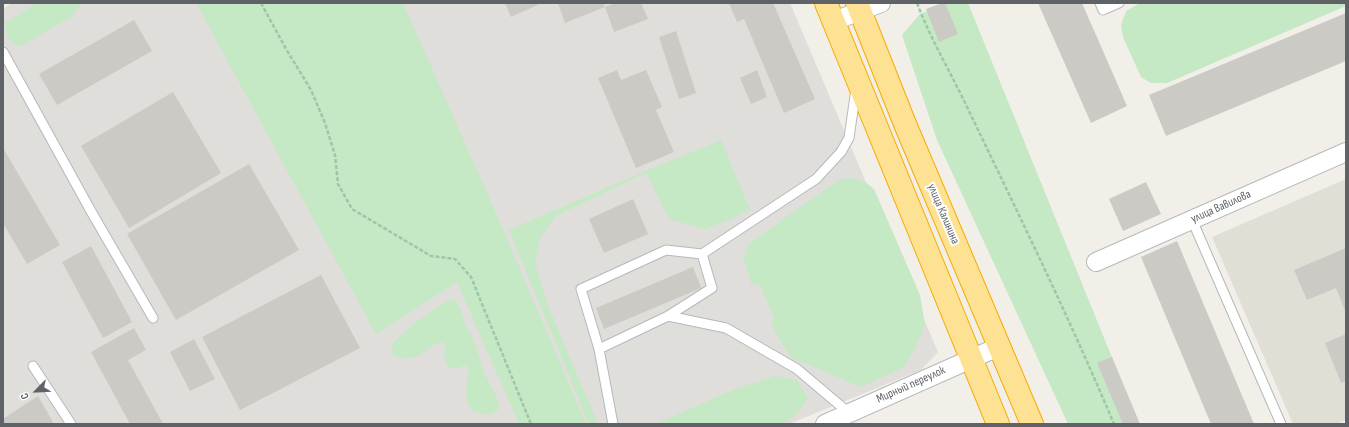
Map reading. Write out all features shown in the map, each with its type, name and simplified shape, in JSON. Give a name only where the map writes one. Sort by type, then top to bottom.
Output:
[{"type":"highway","name":"улица Калинина","points":[[859,7],[998,347],[1032,424]]},
{"type":"highway","points":[[830,12],[998,424]]},
{"type":"street","points":[[830,12],[881,3]]},
{"type":"street","name":"улица Вавилова","points":[[1096,262],[1346,152]]},
{"type":"street","name":"Мирный переулок","points":[[825,424],[849,412],[998,347]]},
{"type":"lane","points":[[1100,3],[1103,10],[1119,3]]},
{"type":"lane","points":[[3,52],[92,213],[153,318]]},
{"type":"lane","points":[[613,424],[599,349],[581,289],[666,250],[702,254],[816,179],[841,152],[849,138],[857,78]]},
{"type":"lane","points":[[1192,220],[1281,424]]},
{"type":"lane","points":[[599,349],[668,316],[712,288],[702,254]]},
{"type":"lane","points":[[668,316],[726,328],[797,369],[849,412]]},
{"type":"lane","points":[[33,366],[71,424]]},
{"type":"path","points":[[261,3],[286,49],[311,90],[325,123],[334,156],[338,184],[352,209],[431,256],[455,259],[471,277],[531,424]]},
{"type":"path","points":[[916,3],[925,25],[963,97],[1086,360],[1114,424]]},
{"type":"shaded area","points":[[12,3],[790,3],[938,352],[921,370],[789,424],[3,424],[3,9]]},
{"type":"shaded area","points":[[1346,179],[1346,420],[1336,424],[1293,424],[1212,237]]},
{"type":"green space","points":[[37,3],[81,4],[71,17],[23,45],[15,45],[7,37],[5,23]]},
{"type":"green space","points":[[196,3],[403,3],[502,227],[586,424],[519,424],[457,282],[376,334]]},
{"type":"green space","points":[[947,3],[968,3],[1139,424],[1068,424],[937,140],[902,35],[920,14]]},
{"type":"green space","points":[[1140,3],[1346,3],[1346,6],[1167,83],[1151,83],[1141,77],[1123,37],[1121,25],[1126,11]]},
{"type":"green space","points":[[721,140],[750,210],[705,229],[669,219],[646,173],[556,216],[541,236],[535,262],[548,306],[598,424],[589,424],[509,230]]},
{"type":"green space","points":[[852,178],[864,181],[874,189],[920,295],[925,325],[914,351],[904,367],[861,387],[790,357],[770,322],[775,320],[759,283],[752,286],[744,259],[747,245],[840,179]]},
{"type":"green space","points":[[452,299],[455,300],[461,311],[467,329],[472,336],[484,373],[500,406],[495,412],[484,414],[472,411],[466,395],[469,369],[465,365],[458,368],[452,368],[446,364],[445,343],[437,343],[418,356],[404,358],[393,355],[391,346],[404,333],[427,314]]},
{"type":"green space","points":[[775,376],[797,380],[808,398],[795,416],[779,424],[656,424],[735,389]]},
{"type":"building","points":[[505,3],[542,3],[511,17]]},
{"type":"building","points":[[558,3],[603,3],[605,7],[565,23]]},
{"type":"building","points":[[615,3],[641,3],[648,19],[614,32],[605,7]]},
{"type":"building","points":[[729,3],[773,3],[815,99],[784,113],[744,19],[737,22]]},
{"type":"building","points":[[945,3],[958,34],[939,42],[926,9]]},
{"type":"building","points":[[1038,3],[1082,3],[1127,106],[1091,123]]},
{"type":"building","points":[[1346,13],[1346,61],[1166,136],[1149,95]]},
{"type":"building","points":[[134,20],[152,51],[57,105],[39,74]]},
{"type":"building","points":[[676,31],[696,93],[679,99],[659,37]]},
{"type":"building","points":[[617,70],[621,80],[646,70],[662,107],[656,110],[674,152],[636,168],[598,78]]},
{"type":"building","points":[[757,70],[767,97],[751,104],[740,78]]},
{"type":"building","points":[[173,92],[221,173],[129,228],[81,146]]},
{"type":"building","points":[[3,148],[60,245],[27,264],[3,223]]},
{"type":"building","points":[[249,164],[299,250],[176,320],[127,234]]},
{"type":"building","points":[[1146,182],[1161,214],[1123,231],[1109,199]]},
{"type":"building","points":[[633,199],[648,234],[604,253],[589,219]]},
{"type":"building","points":[[1177,241],[1254,424],[1211,424],[1141,257]]},
{"type":"building","points":[[91,246],[132,322],[103,338],[62,262]]},
{"type":"building","points":[[1346,248],[1346,313],[1336,288],[1307,300],[1294,270]]},
{"type":"building","points":[[693,267],[701,288],[604,329],[596,308]]},
{"type":"building","points":[[321,275],[360,348],[240,410],[202,337]]},
{"type":"building","points":[[134,328],[146,350],[128,360],[163,424],[130,424],[91,352]]},
{"type":"building","points":[[1346,334],[1346,381],[1341,383],[1325,343]]},
{"type":"building","points":[[194,339],[215,379],[190,391],[170,352]]},
{"type":"building","points":[[1112,357],[1140,424],[1123,424],[1097,363]]},
{"type":"building","points":[[38,396],[54,424],[3,424],[3,419]]}]
